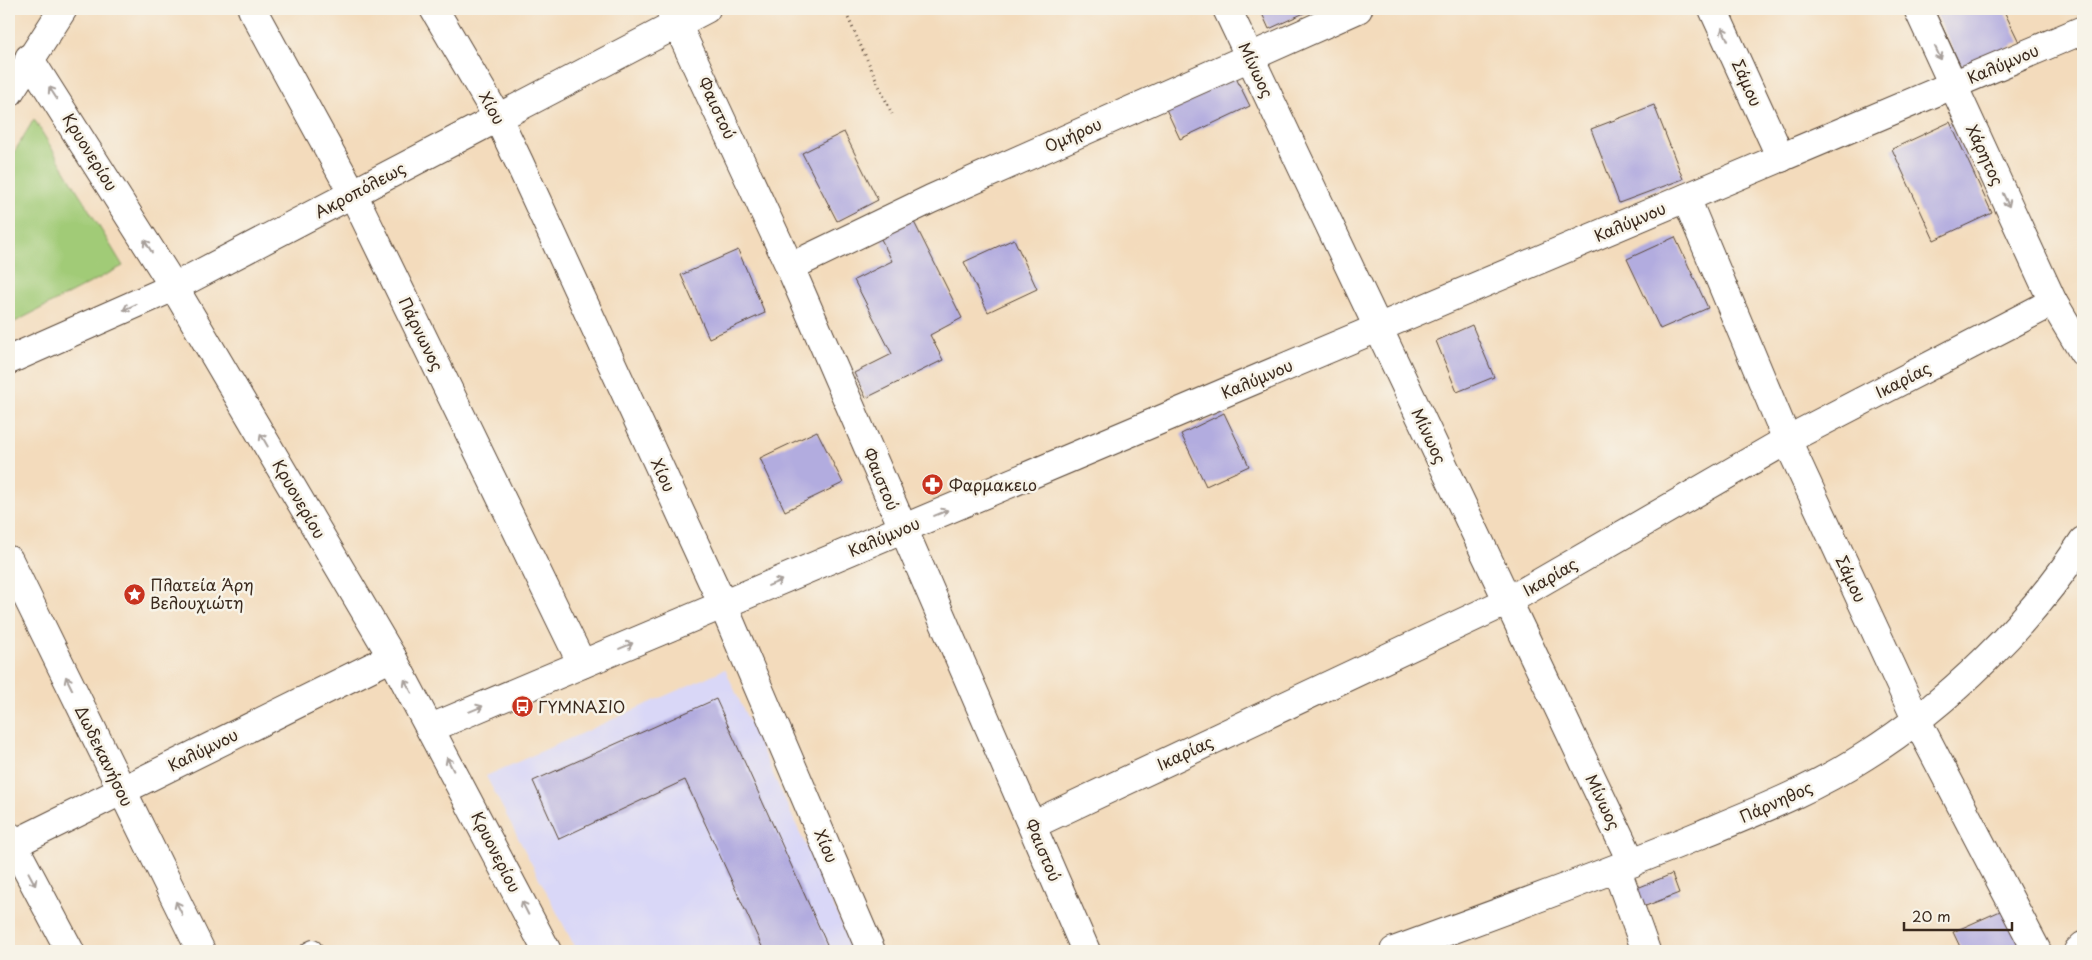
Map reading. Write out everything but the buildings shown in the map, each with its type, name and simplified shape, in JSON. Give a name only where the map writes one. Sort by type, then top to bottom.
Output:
[{"type":"street","points":[[9,93],[29,58],[63,9]]},
{"type":"street","name":"Πάρνωνος","points":[[252,9],[353,194],[582,664]]},
{"type":"street","name":"Χίου","points":[[434,9],[498,118],[723,605],[871,951]]},
{"type":"street","name":"Ακροπόλεως","points":[[9,360],[174,287],[498,118],[674,16],[706,9]]},
{"type":"street","name":"Μίνωος","points":[[1227,9],[1508,601],[1624,866],[1646,951]]},
{"type":"street","name":"Ομήρου","points":[[790,267],[931,199],[1358,9]]},
{"type":"street","name":"Σάμου","points":[[1714,9],[1781,158]]},
{"type":"street","name":"Χάρητος","points":[[1918,9],[2053,302],[2083,352]]},
{"type":"street","name":"Φαιστού","points":[[674,16],[790,267],[1086,951]]},
{"type":"street","name":"Καλύμνου","points":[[431,728],[2083,30]]},
{"type":"street","name":"Κρυονερίου","points":[[29,58],[174,287],[392,656],[547,951]]},
{"type":"street","name":"Σάμου","points":[[1686,198],[1787,440],[1917,721],[2037,951]]},
{"type":"street","name":"Ικαρίας","points":[[1032,825],[1508,601],[1787,440],[2053,302]]},
{"type":"street","name":"Πάρνηθος","points":[[1394,951],[1624,866],[1818,784],[1865,756],[1917,721],[1952,691],[2032,610],[2064,571],[2083,541]]},
{"type":"street","name":"Δωδεκανήσου","points":[[9,560],[201,951]]},
{"type":"street","name":"Καλύμνου","points":[[11,840],[121,790],[392,656]]},
{"type":"street","points":[[11,840],[70,951]]},
{"type":"street","points":[[2078,951],[2083,946]]},
{"type":"path","points":[[844,9],[892,114]]},
{"type":"shaded area","points":[[725,669],[854,951],[577,951],[486,776]]},
{"type":"green space","points":[[34,119],[123,266],[9,325],[9,161]]},
{"type":"place","name":"Φαρμακειο","points":[[933,485]]},
{"type":"place","name":"Πλατεία Άρη Βελουχιώτη","points":[[134,594]]},
{"type":"place","name":"ΓΥΜΝΑΣΙΟ","points":[[522,707]]}]
